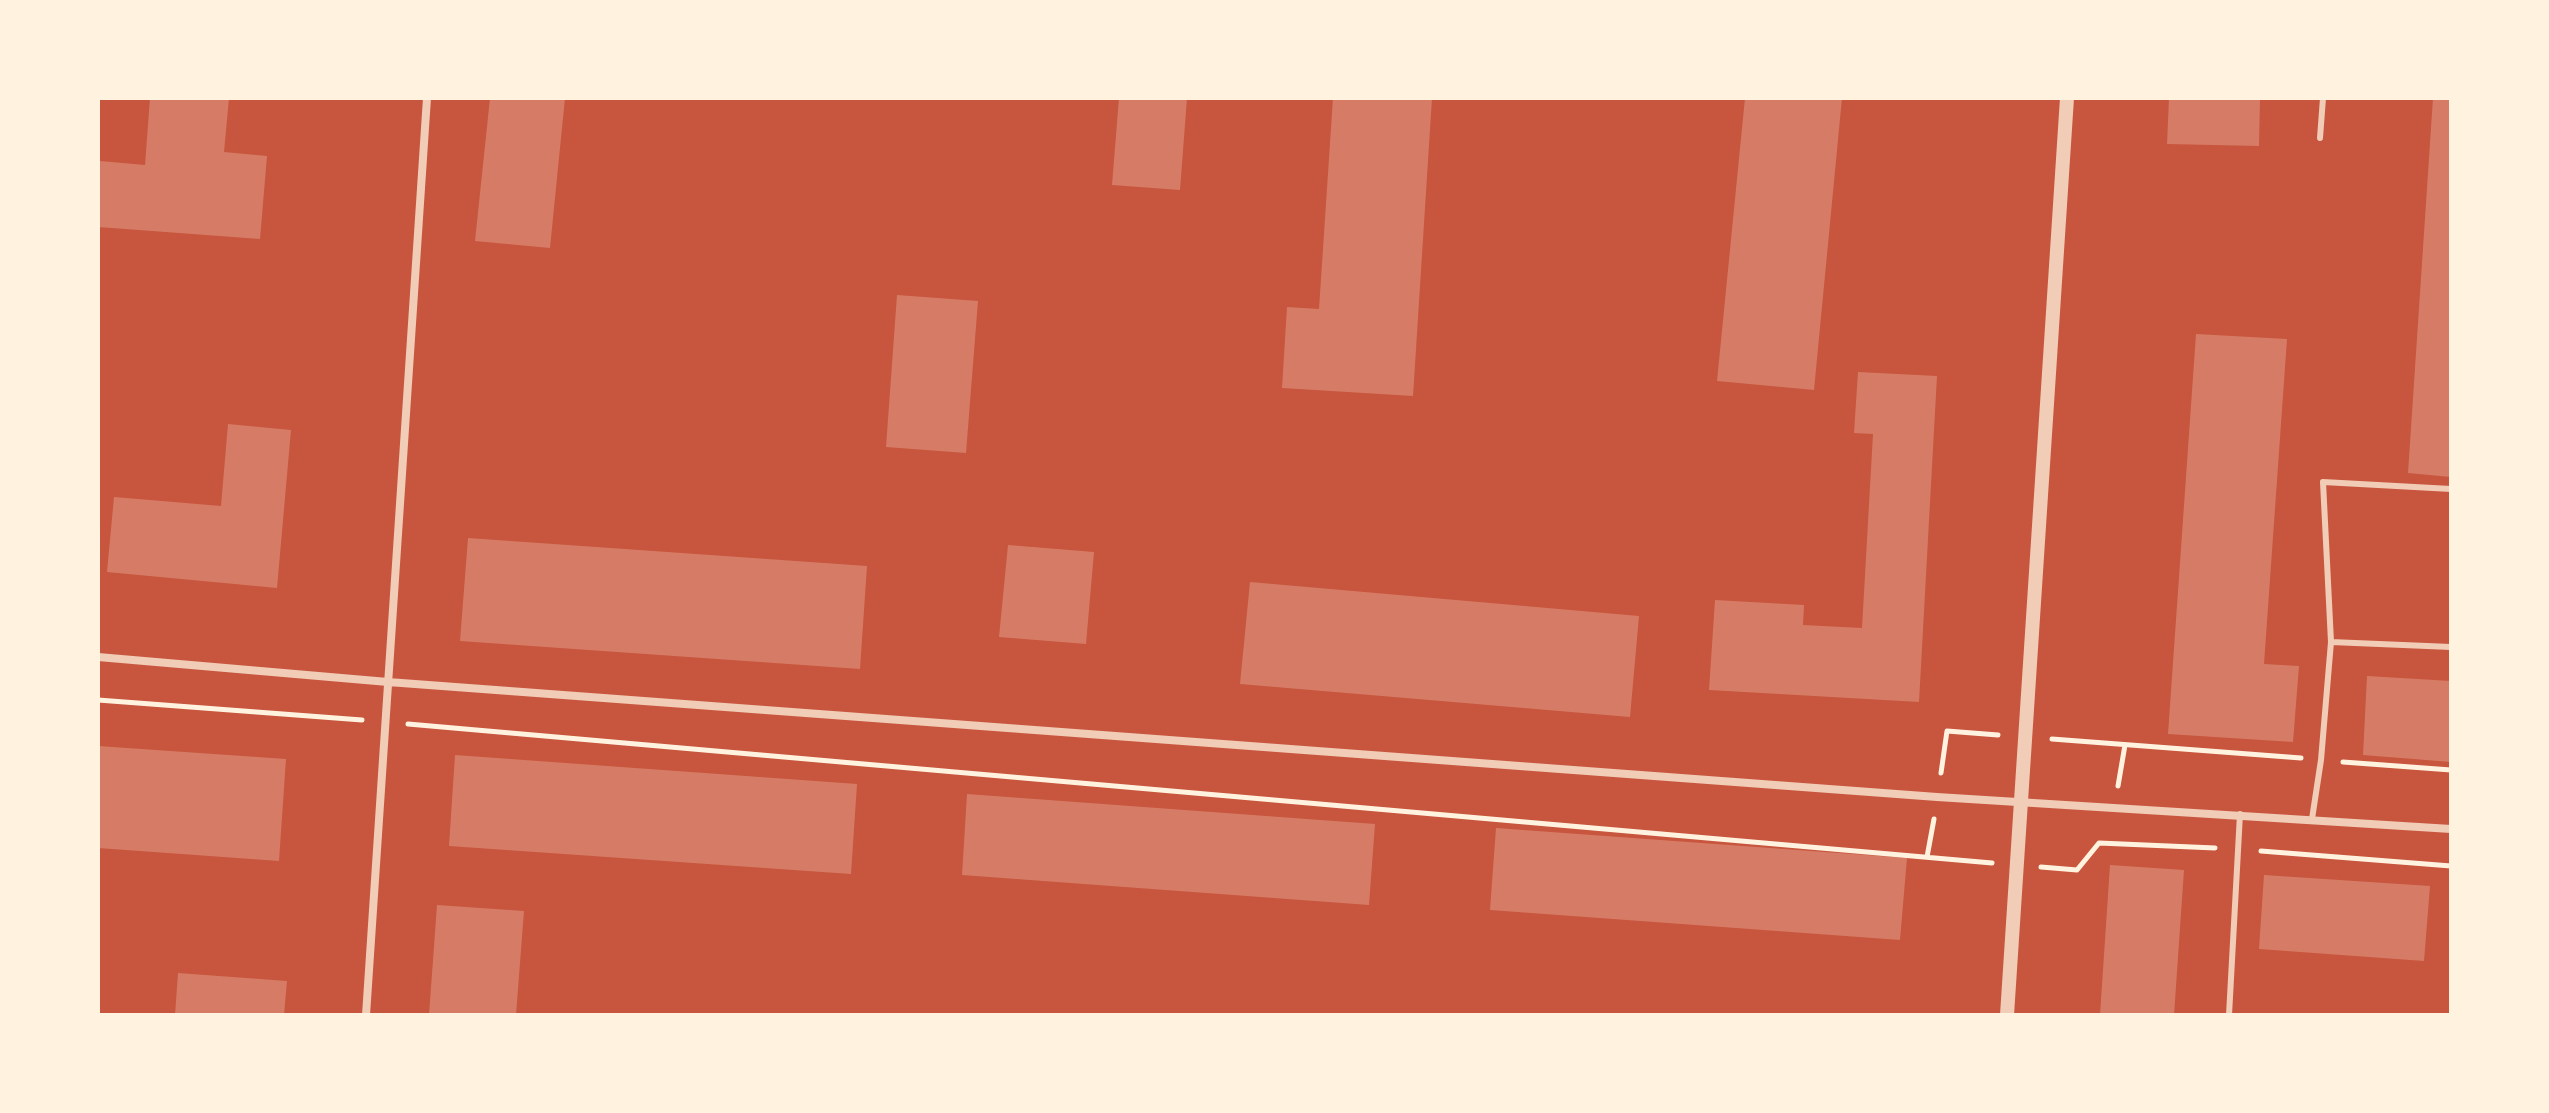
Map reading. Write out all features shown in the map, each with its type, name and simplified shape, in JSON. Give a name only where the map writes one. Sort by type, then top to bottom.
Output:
[{"type":"street","points":[[366,1015],[427,98]]},
{"type":"street","points":[[2007,1015],[2067,98]]},
{"type":"street","points":[[98,657],[388,682],[1937,797],[2451,829]]},
{"type":"lane","points":[[2320,138],[2323,98]]},
{"type":"lane","points":[[2312,819],[2321,760],[2331,642],[2323,482],[2451,489]]},
{"type":"lane","points":[[2331,642],[2451,647]]},
{"type":"lane","points":[[2229,1015],[2240,814]]},
{"type":"path","points":[[98,700],[386,722],[2017,866],[2077,870],[2099,843],[2237,849],[2451,866]]},
{"type":"path","points":[[1927,857],[1947,731],[2451,770]]},
{"type":"building","points":[[150,98],[229,98],[224,152],[267,156],[260,239],[98,227],[100,161],[145,165]]},
{"type":"building","points":[[490,98],[565,98],[550,248],[475,241]]},
{"type":"building","points":[[1119,98],[1187,98],[1180,190],[1112,185]]},
{"type":"building","points":[[1333,98],[1432,98],[1413,396],[1282,388],[1287,307],[1319,309]]},
{"type":"building","points":[[1745,98],[1842,98],[1814,390],[1717,381]]},
{"type":"building","points":[[2169,98],[2260,98],[2259,146],[2167,144]]},
{"type":"building","points":[[2433,98],[2451,98],[2451,477],[2408,473]]},
{"type":"building","points":[[897,295],[978,301],[966,453],[886,447]]},
{"type":"building","points":[[2196,334],[2287,339],[2264,664],[2299,666],[2293,742],[2168,734]]},
{"type":"building","points":[[1858,372],[1937,376],[1919,702],[1709,690],[1715,600],[1804,605],[1803,625],[1862,628],[1873,434],[1854,433]]},
{"type":"building","points":[[228,424],[291,430],[277,588],[107,572],[114,497],[221,506]]},
{"type":"building","points":[[468,538],[867,566],[860,669],[460,641]]},
{"type":"building","points":[[1008,545],[1094,552],[1086,644],[999,637]]},
{"type":"building","points":[[1250,582],[1639,616],[1630,717],[1240,684]]},
{"type":"building","points":[[2367,676],[2451,681],[2451,762],[2363,755]]},
{"type":"building","points":[[98,746],[286,759],[279,861],[98,848]]},
{"type":"building","points":[[455,755],[857,784],[851,874],[449,846]]},
{"type":"building","points":[[967,794],[1375,824],[1369,905],[962,875]]},
{"type":"building","points":[[1496,828],[1907,858],[1900,940],[1490,910]]},
{"type":"building","points":[[2110,865],[2184,870],[2174,1015],[2100,1015]]},
{"type":"building","points":[[2264,875],[2430,886],[2424,961],[2259,949]]},
{"type":"building","points":[[437,905],[524,911],[516,1015],[429,1015]]},
{"type":"building","points":[[178,973],[287,981],[284,1015],[175,1015]]}]
